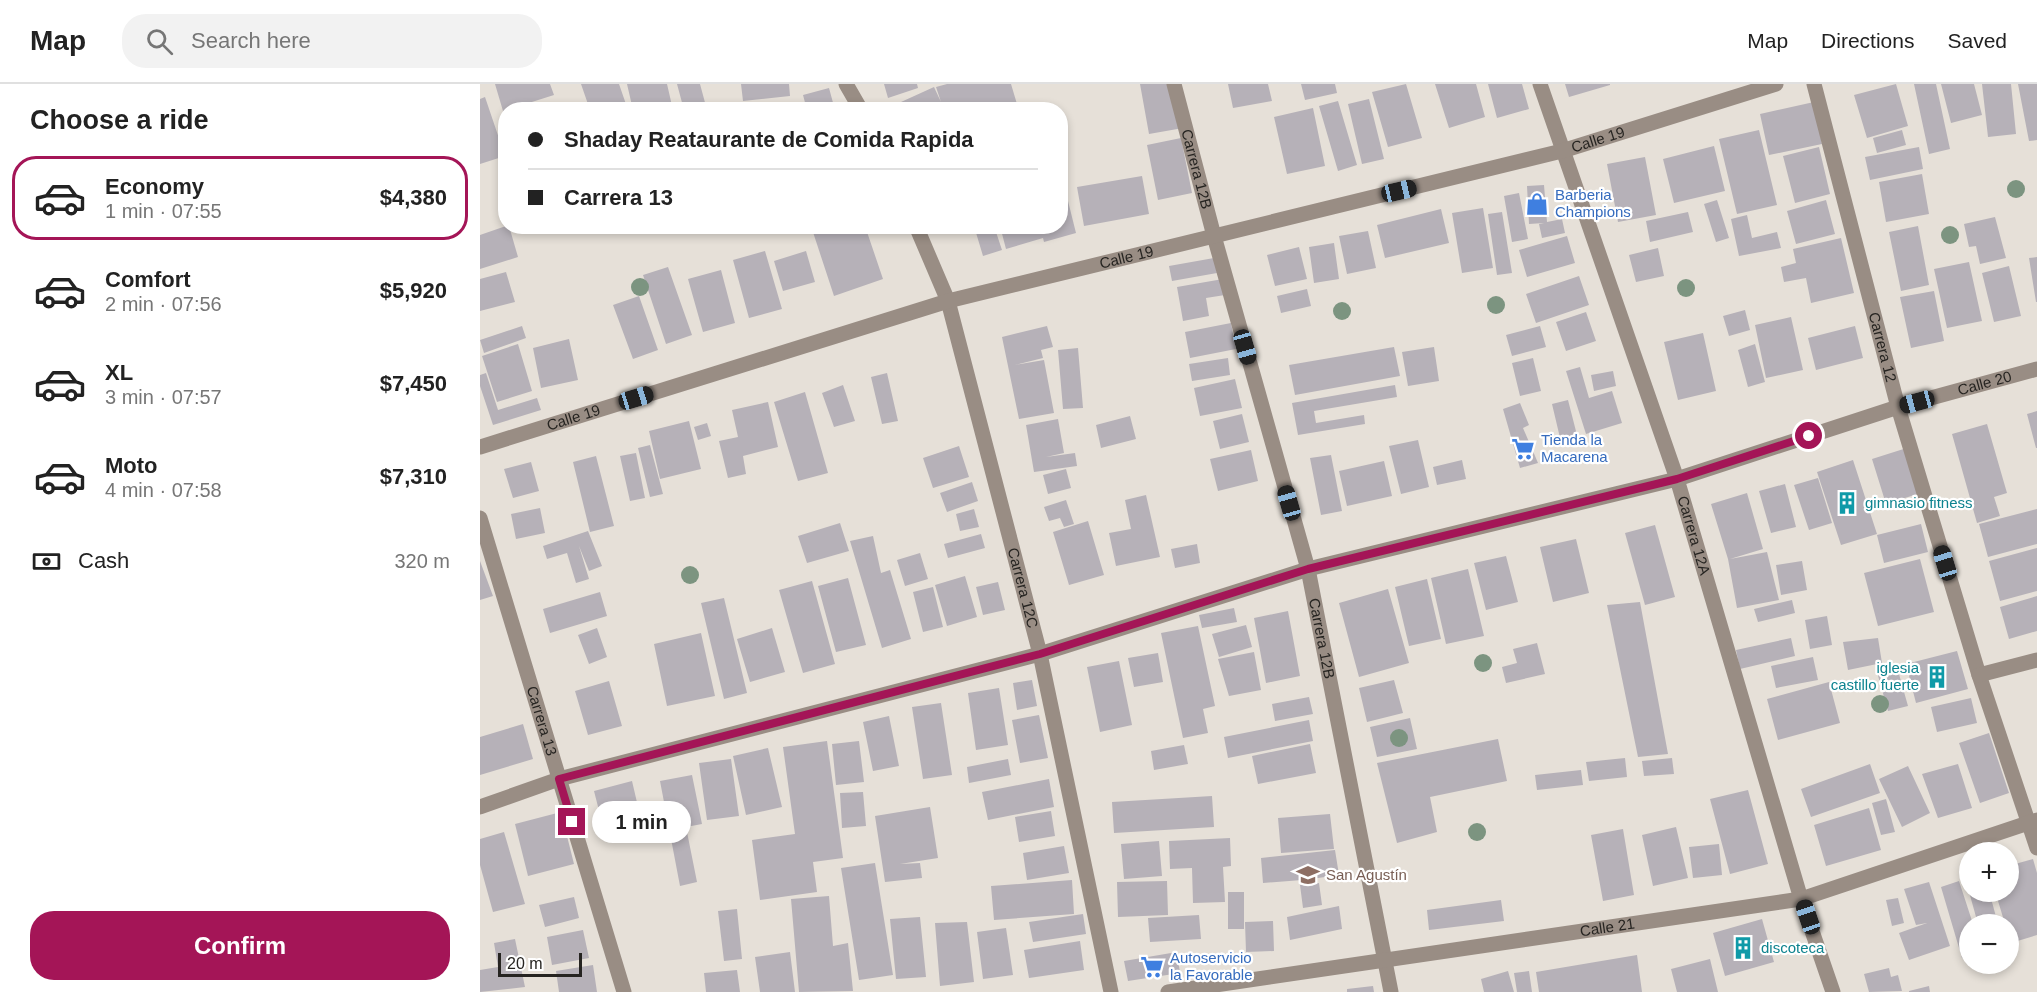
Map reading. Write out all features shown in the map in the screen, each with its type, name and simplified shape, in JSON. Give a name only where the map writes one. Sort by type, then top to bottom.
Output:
[{"type":"street","points":[[846,84],[856,102]]},
{"type":"street","name":"Carrera 12B","points":[[1174,84],[1214,236],[1308,569],[1391,992]]},
{"type":"street","name":"Carrera 12A","points":[[1539,84],[1677,479],[1801,898],[1833,992]]},
{"type":"street","name":"Calle 19","points":[[480,447],[948,301],[1562,151],[1776,84]]},
{"type":"street","name":"Carrera 12","points":[[1814,84],[1898,407],[1979,675],[2032,822],[2037,848]]},
{"type":"street","name":"Carrera 12C","points":[[919,234],[948,301],[1040,654],[1111,992]]},
{"type":"street","name":"Calle 20","points":[[480,807],[559,779],[1040,654],[1308,569],[1677,479],[1898,407],[2037,369]]},
{"type":"street","name":"Carrera 13","points":[[480,518],[624,992]]},
{"type":"street","points":[[1979,675],[2037,660]]},
{"type":"street","name":"Calle 21","points":[[1168,992],[1801,898],[2032,822]]},
{"type":"building","points":[[495,84],[550,84],[554,95],[532,102],[500,102]]},
{"type":"building","points":[[581,84],[619,84],[625,102],[587,102]]},
{"type":"building","points":[[627,84],[667,84],[671,102],[631,102]]},
{"type":"building","points":[[677,84],[700,84],[705,102],[682,102]]},
{"type":"building","points":[[741,84],[789,84],[790,96],[743,101]]},
{"type":"building","points":[[884,84],[917,84],[918,88],[888,98]]},
{"type":"building","points":[[947,84],[1011,84],[1016,102],[941,102],[936,87]]},
{"type":"building","points":[[1140,84],[1175,84],[1183,128],[1149,134]]},
{"type":"building","points":[[1228,84],[1268,84],[1272,101],[1233,108]]},
{"type":"building","points":[[1301,84],[1335,84],[1337,93],[1305,100]]},
{"type":"building","points":[[1406,84],[1422,138],[1388,147],[1372,92]]},
{"type":"building","points":[[1435,84],[1476,84],[1485,117],[1449,128]]},
{"type":"building","points":[[1488,84],[1522,84],[1529,109],[1497,118]]},
{"type":"building","points":[[1565,84],[1610,84],[1610,85],[1569,97]]},
{"type":"building","points":[[1896,84],[1908,126],[1867,138],[1854,95]]},
{"type":"building","points":[[1914,84],[1936,84],[1950,149],[1929,154]]},
{"type":"building","points":[[1941,84],[1974,84],[1982,115],[1951,123]]},
{"type":"building","points":[[1982,84],[2011,84],[2016,134],[1988,137]]},
{"type":"building","points":[[2018,84],[2037,84],[2037,140],[2029,141]]},
{"type":"building","points":[[934,87],[941,102],[901,102]]},
{"type":"building","points":[[829,88],[833,102],[805,102],[803,95]]},
{"type":"building","points":[[485,97],[498,135],[498,158],[480,164],[480,99]]},
{"type":"building","points":[[1369,99],[1384,159],[1362,164],[1348,104]]},
{"type":"building","points":[[1338,101],[1357,165],[1338,171],[1319,106]]},
{"type":"building","points":[[1814,102],[1822,144],[1769,155],[1760,114]]},
{"type":"building","points":[[1313,108],[1325,166],[1287,174],[1274,117]]},
{"type":"building","points":[[1759,130],[1777,205],[1737,214],[1719,139]]},
{"type":"building","points":[[1902,130],[1906,145],[1877,153],[1873,138]]},
{"type":"building","points":[[1181,138],[1192,193],[1158,200],[1147,145]]},
{"type":"building","points":[[1714,146],[1725,191],[1674,203],[1663,159]]},
{"type":"building","points":[[1819,147],[1830,194],[1795,203],[1783,156]]},
{"type":"building","points":[[1919,147],[1923,169],[1870,180],[1865,157]]},
{"type":"building","points":[[1645,157],[1656,215],[1618,222],[1607,164]]},
{"type":"building","points":[[1922,174],[1929,214],[1886,222],[1879,182]]},
{"type":"building","points":[[1142,176],[1149,214],[1084,226],[1077,187]]},
{"type":"building","name":"Barberia Champions","points":[[1544,185],[1547,222],[1562,219],[1565,233],[1542,238],[1539,224],[1544,223],[1529,224],[1527,186]]},
{"type":"building","points":[[1519,193],[1528,239],[1512,242],[1504,196]]},
{"type":"building","points":[[1717,200],[1729,238],[1716,242],[1704,204]]},
{"type":"building","points":[[1826,200],[1835,234],[1796,244],[1787,211]]},
{"type":"building","points":[[1068,201],[1076,233],[1044,242],[1043,238],[1006,249],[1002,234],[1068,234]]},
{"type":"building","points":[[1483,208],[1493,268],[1462,273],[1452,213]]},
{"type":"building","points":[[1441,209],[1449,243],[1385,258],[1377,225]]},
{"type":"building","points":[[1502,212],[1512,273],[1497,275],[1488,214]]},
{"type":"building","points":[[1688,212],[1693,232],[1650,242],[1646,221]]},
{"type":"building","points":[[1747,215],[1752,238],[1777,232],[1781,248],[1739,256],[1731,219]]},
{"type":"building","points":[[1995,217],[2006,258],[1980,264],[1976,246],[1969,247],[1964,224]]},
{"type":"building","points":[[1918,226],[1929,285],[1901,291],[1889,232]]},
{"type":"building","points":[[498,229],[498,234],[511,234],[518,257],[480,269],[480,235]]},
{"type":"building","points":[[1368,231],[1376,268],[1347,274],[1339,236]]},
{"type":"building","points":[[814,234],[868,234],[883,279],[834,296]]},
{"type":"building","points":[[976,234],[997,234],[1002,250],[983,256]]},
{"type":"building","points":[[1567,236],[1575,263],[1527,277],[1519,250]]},
{"type":"building","points":[[1841,238],[1854,293],[1811,303],[1806,278],[1784,282],[1781,267],[1796,263],[1793,249]]},
{"type":"building","points":[[1334,243],[1339,279],[1314,283],[1309,247]]},
{"type":"building","points":[[1299,247],[1307,279],[1275,286],[1267,255]]},
{"type":"building","points":[[1658,248],[1664,276],[1636,282],[1629,255]]},
{"type":"building","points":[[765,251],[782,309],[749,318],[733,260]]},
{"type":"building","points":[[806,251],[815,282],[783,291],[774,261]]},
{"type":"building","points":[[2037,257],[2037,302],[2036,302],[2029,258]]},
{"type":"building","points":[[1214,258],[1217,273],[1172,281],[1169,266]]},
{"type":"building","points":[[1969,262],[1982,321],[1947,328],[1934,269]]},
{"type":"building","points":[[2009,266],[2021,316],[1994,322],[1982,273]]},
{"type":"building","points":[[668,267],[692,335],[666,344],[643,275]]},
{"type":"building","points":[[721,270],[735,323],[703,332],[688,279]]},
{"type":"building","points":[[506,272],[515,302],[480,311],[480,279]]},
{"type":"building","points":[[1579,276],[1589,305],[1536,323],[1526,294]]},
{"type":"building","points":[[1223,279],[1225,295],[1206,298],[1209,316],[1183,321],[1177,287]]},
{"type":"building","points":[[1307,289],[1311,306],[1281,313],[1277,296]]},
{"type":"building","points":[[1934,291],[1944,341],[1911,348],[1900,297]]},
{"type":"building","points":[[639,296],[658,350],[633,359],[613,305]]},
{"type":"building","points":[[1745,310],[1750,330],[1729,336],[1723,316]]},
{"type":"building","points":[[1586,312],[1596,341],[1566,351],[1556,322]]},
{"type":"building","points":[[1791,317],[1803,370],[1766,378],[1755,325]]},
{"type":"building","points":[[1231,323],[1236,349],[1190,358],[1185,332]]},
{"type":"building","points":[[522,326],[526,338],[484,353],[480,340]]},
{"type":"building","points":[[1047,326],[1053,347],[1041,350],[1043,358],[1015,365],[1044,360],[1054,413],[1019,419],[1002,337]]},
{"type":"building","points":[[1540,326],[1546,347],[1512,356],[1506,335]]},
{"type":"building","points":[[1855,326],[1863,358],[1816,370],[1808,338]]},
{"type":"building","points":[[1703,333],[1716,391],[1678,400],[1664,342]]},
{"type":"building","points":[[569,339],[578,380],[541,388],[533,348]]},
{"type":"building","points":[[518,344],[532,391],[497,402],[482,356]]},
{"type":"building","points":[[1755,344],[1765,382],[1748,387],[1738,350]]},
{"type":"building","points":[[1394,347],[1400,376],[1295,395],[1289,365]]},
{"type":"building","points":[[1434,347],[1439,381],[1408,386],[1402,352]]},
{"type":"building","points":[[1078,348],[1083,408],[1063,409],[1058,350]]},
{"type":"building","points":[[1228,358],[1230,375],[1192,381],[1189,364]]},
{"type":"building","points":[[1533,358],[1541,391],[1520,396],[1512,363]]},
{"type":"building","points":[[1580,367],[1589,398],[1612,391],[1622,423],[1586,434],[1566,371]]},
{"type":"building","points":[[1613,371],[1616,386],[1594,391],[1591,375]]},
{"type":"building","points":[[486,373],[498,410],[537,398],[541,410],[493,425],[480,386],[480,375]]},
{"type":"building","points":[[887,373],[898,421],[882,424],[871,377]]},
{"type":"building","points":[[1235,379],[1242,408],[1200,416],[1194,388]]},
{"type":"building","points":[[843,385],[855,421],[834,427],[822,393]]},
{"type":"building","points":[[1395,385],[1397,397],[1314,411],[1316,423],[1364,415],[1365,424],[1298,435],[1292,403]]},
{"type":"building","points":[[805,392],[828,473],[798,481],[774,402]]},
{"type":"building","points":[[1568,400],[1578,439],[1561,442],[1552,404]]},
{"type":"building","points":[[768,402],[778,447],[743,456],[746,474],[728,478],[719,441],[738,437],[732,410]]},
{"type":"building","name":"Tienda la Macarena","points":[[1520,403],[1529,425],[1523,428],[1538,463],[1520,468],[1503,409]]},
{"type":"building","points":[[2037,411],[2037,448],[2036,448],[2027,414]]},
{"type":"building","points":[[1242,414],[1249,442],[1220,449],[1213,421]]},
{"type":"building","points":[[1130,416],[1136,439],[1101,448],[1096,425]]},
{"type":"building","points":[[1058,419],[1064,453],[1046,457],[1075,453],[1077,466],[1034,472],[1026,425]]},
{"type":"building","points":[[689,421],[701,469],[660,479],[649,431]]},
{"type":"building","points":[[707,423],[711,436],[698,440],[694,427]]},
{"type":"building","points":[[1987,424],[2007,493],[1994,497],[2000,516],[1977,523],[1952,434]]},
{"type":"building","points":[[1418,440],[1429,487],[1401,494],[1389,446]]},
{"type":"building","points":[[650,445],[663,494],[650,497],[638,448]]},
{"type":"building","points":[[959,446],[969,477],[933,488],[923,458]]},
{"type":"building","points":[[1913,446],[1927,491],[1886,504],[1872,459]]},
{"type":"building","points":[[1251,450],[1258,481],[1218,491],[1210,459]]},
{"type":"building","points":[[636,453],[645,498],[630,501],[620,456]]},
{"type":"building","points":[[1331,455],[1342,511],[1321,515],[1310,458]]},
{"type":"building","points":[[596,456],[614,526],[590,532],[573,462]]},
{"type":"building","points":[[1462,460],[1466,479],[1437,485],[1433,467]]},
{"type":"building","name":"gimnasio fitness","points":[[1853,460],[1877,534],[1841,545],[1817,472]]},
{"type":"building","points":[[1384,461],[1392,496],[1347,506],[1339,471]]},
{"type":"building","points":[[531,462],[539,491],[513,498],[504,469]]},
{"type":"building","points":[[1066,469],[1071,488],[1048,494],[1043,475]]},
{"type":"building","points":[[1818,478],[1832,523],[1809,530],[1794,485]]},
{"type":"building","points":[[972,482],[978,501],[947,512],[940,493]]},
{"type":"building","points":[[1785,484],[1796,527],[1771,533],[1759,491]]},
{"type":"building","points":[[1747,493],[1763,549],[1730,559],[1767,552],[1779,600],[1737,608],[1728,559],[1711,504]]},
{"type":"building","points":[[1146,495],[1160,557],[1116,566],[1109,533],[1131,529],[1125,500]]},
{"type":"building","points":[[1066,500],[1074,524],[1064,527],[1060,518],[1049,521],[1044,507]]},
{"type":"building","points":[[540,508],[545,533],[516,539],[511,514]]},
{"type":"building","points":[[974,509],[979,527],[960,531],[956,514]]},
{"type":"building","points":[[2037,509],[2037,544],[1988,557],[1979,524]]},
{"type":"building","points":[[1088,521],[1104,575],[1069,585],[1053,532]]},
{"type":"building","points":[[840,523],[849,551],[807,563],[798,536]]},
{"type":"building","points":[[1921,524],[1928,552],[1884,563],[1877,535]]},
{"type":"building","points":[[1655,525],[1675,597],[1645,605],[1625,533]]},
{"type":"building","points":[[588,531],[602,566],[589,571],[579,546],[589,579],[576,583],[567,553],[547,559],[543,546]]},
{"type":"building","points":[[981,534],[985,548],[948,558],[944,544]]},
{"type":"building","points":[[873,536],[881,573],[890,570],[911,639],[882,648],[850,541]]},
{"type":"building","points":[[1576,539],[1589,593],[1553,602],[1540,547]]},
{"type":"building","points":[[1197,544],[1200,563],[1175,568],[1171,549]]},
{"type":"building","points":[[2037,548],[2037,591],[2000,601],[1989,561]]},
{"type":"building","points":[[920,553],[928,579],[905,586],[897,560]]},
{"type":"building","points":[[1506,556],[1518,602],[1486,610],[1474,563]]},
{"type":"building","points":[[1920,559],[1934,612],[1878,626],[1864,573]]},
{"type":"building","points":[[480,561],[493,596],[480,600]]},
{"type":"building","points":[[1802,561],[1807,590],[1781,595],[1776,565]]},
{"type":"building","points":[[1468,569],[1484,636],[1446,644],[1431,578]]},
{"type":"building","points":[[965,576],[977,617],[947,626],[935,585]]},
{"type":"building","points":[[848,578],[866,645],[836,652],[818,586]]},
{"type":"building","points":[[1427,579],[1441,639],[1409,646],[1395,587]]},
{"type":"building","points":[[812,581],[835,664],[803,673],[779,590]]},
{"type":"building","points":[[998,582],[1005,610],[983,615],[976,587]]},
{"type":"building","points":[[933,587],[943,627],[923,632],[913,592]]},
{"type":"building","points":[[1388,589],[1409,663],[1359,677],[1339,603]]},
{"type":"building","points":[[600,592],[607,616],[550,633],[543,609]]},
{"type":"building","points":[[2037,596],[2037,631],[2009,639],[2000,607]]},
{"type":"building","points":[[724,598],[747,693],[724,699],[701,603]]},
{"type":"building","points":[[1792,600],[1795,613],[1758,622],[1754,609]]},
{"type":"building","points":[[1640,602],[1668,754],[1638,757],[1607,605]]},
{"type":"building","points":[[1234,608],[1237,622],[1202,628],[1199,615]]},
{"type":"building","points":[[1288,611],[1300,676],[1266,683],[1254,618]]},
{"type":"building","points":[[1827,616],[1832,645],[1810,649],[1805,620]]},
{"type":"building","points":[[1246,625],[1252,647],[1219,657],[1212,634]]},
{"type":"building","points":[[1198,626],[1215,706],[1203,709],[1208,733],[1183,738],[1161,633]]},
{"type":"building","points":[[597,628],[607,657],[589,664],[578,635]]},
{"type":"building","points":[[772,628],[785,672],[750,682],[737,639]]},
{"type":"building","points":[[701,633],[715,696],[667,706],[654,644]]},
{"type":"building","points":[[1791,638],[1795,656],[1740,669],[1736,650]]},
{"type":"building","points":[[1878,638],[1882,663],[1848,670],[1843,642]]},
{"type":"building","points":[[1537,643],[1545,674],[1506,683],[1502,667],[1517,663],[1513,649]]},
{"type":"building","name":"iglesia castillo fuerte","points":[[1957,651],[1968,689],[1916,703],[1906,664]]},
{"type":"building","points":[[1254,652],[1261,690],[1229,696],[1218,659]]},
{"type":"building","points":[[1158,653],[1163,682],[1134,687],[1128,658]]},
{"type":"building","points":[[1813,657],[1818,680],[1776,688],[1771,666]]},
{"type":"building","points":[[1119,661],[1132,725],[1100,732],[1087,667]]},
{"type":"building","points":[[1897,667],[1908,706],[1888,711],[1877,672]]},
{"type":"building","points":[[1032,680],[1037,706],[1017,710],[1013,683]]},
{"type":"building","points":[[1394,680],[1403,713],[1367,722],[1359,688]]},
{"type":"building","points":[[609,681],[622,726],[588,735],[575,691]]},
{"type":"building","points":[[1829,682],[1840,723],[1778,740],[1767,699]]},
{"type":"building","points":[[999,688],[1008,745],[976,750],[968,693]]},
{"type":"building","points":[[1309,697],[1313,714],[1275,721],[1272,704]]},
{"type":"building","points":[[1971,698],[1977,723],[1937,732],[1931,707]]},
{"type":"building","points":[[941,703],[952,775],[923,779],[912,707]]},
{"type":"building","points":[[1039,715],[1048,758],[1020,763],[1012,720]]},
{"type":"building","points":[[889,716],[899,766],[873,771],[863,722]]},
{"type":"building","points":[[1410,718],[1417,749],[1377,757],[1370,727]]},
{"type":"building","points":[[1309,720],[1313,741],[1228,758],[1224,737]]},
{"type":"building","points":[[523,724],[533,759],[480,775],[480,737]]},
{"type":"building","points":[[1989,733],[2009,793],[1980,803],[1959,743]]},
{"type":"building","points":[[1498,739],[1507,781],[1430,797],[1437,832],[1397,843],[1377,763]]},
{"type":"building","points":[[827,741],[843,858],[813,862],[817,892],[760,900],[752,840],[795,834],[783,747]]},
{"type":"building","points":[[859,741],[864,782],[836,785],[832,744]]},
{"type":"building","points":[[1310,744],[1316,773],[1258,784],[1252,756]]},
{"type":"building","points":[[1184,745],[1188,764],[1154,770],[1151,751]]},
{"type":"building","points":[[768,748],[782,807],[746,815],[733,756]]},
{"type":"building","points":[[1625,758],[1627,777],[1589,781],[1586,762]]},
{"type":"building","points":[[1672,758],[1674,774],[1644,776],[1642,761]]},
{"type":"building","points":[[731,759],[739,816],[707,820],[699,763]]},
{"type":"building","points":[[1008,759],[1011,775],[969,783],[967,767]]},
{"type":"building","points":[[1870,764],[1880,793],[1811,817],[1801,789]]},
{"type":"building","points":[[1958,764],[1972,808],[1938,818],[1922,774]]},
{"type":"building","points":[[1908,766],[1930,813],[1902,827],[1879,779]]},
{"type":"building","points":[[1581,770],[1583,785],[1537,790],[1535,775]]},
{"type":"building","points":[[692,775],[702,824],[686,827],[697,882],[680,886],[660,781]]},
{"type":"building","points":[[1049,779],[1054,807],[988,820],[982,792]]},
{"type":"building","points":[[632,781],[643,828],[606,838],[594,791]]},
{"type":"building","points":[[1748,790],[1768,864],[1730,874],[1710,799]]},
{"type":"building","points":[[863,792],[866,826],[842,828],[840,793]]},
{"type":"building","points":[[1212,796],[1214,827],[1114,833],[1112,802]]},
{"type":"building","points":[[1886,799],[1895,832],[1881,835],[1872,803]]},
{"type":"building","points":[[930,807],[938,858],[900,864],[920,863],[922,878],[885,882],[875,816]]},
{"type":"building","points":[[1869,808],[1881,850],[1826,866],[1814,825]]},
{"type":"building","points":[[1051,811],[1055,836],[1019,842],[1015,817]]},
{"type":"building","points":[[561,812],[574,864],[528,876],[515,824]]},
{"type":"building","points":[[1330,814],[1334,849],[1281,853],[1278,818]]},
{"type":"building","points":[[1676,827],[1688,878],[1653,886],[1642,835]]},
{"type":"building","points":[[1623,829],[1634,895],[1603,901],[1591,835]]},
{"type":"building","points":[[504,832],[525,904],[493,912],[480,865],[480,839]]},
{"type":"building","points":[[1230,838],[1231,866],[1223,867],[1225,902],[1193,903],[1192,868],[1170,869],[1169,841]]},
{"type":"building","points":[[1159,841],[1162,876],[1124,879],[1121,844]]},
{"type":"building","points":[[1719,844],[1722,875],[1693,878],[1689,847]]},
{"type":"building","points":[[1064,846],[1069,873],[1027,880],[1023,853]]},
{"type":"building","points":[[1335,850],[1339,875],[1304,880],[1301,866],[1302,880],[1263,883],[1261,858]]},
{"type":"building","points":[[2033,859],[2037,873],[2037,935],[2019,941],[2019,914],[2002,914],[1998,902],[2019,902],[2019,863]]},
{"type":"building","points":[[875,863],[893,975],[859,980],[841,868]]},
{"type":"building","points":[[1072,880],[1074,914],[994,920],[991,886]]},
{"type":"building","points":[[1167,881],[1168,915],[1118,917],[1117,882]]},
{"type":"building","points":[[1959,881],[1959,902],[1966,902],[1970,914],[1959,914],[1959,948],[1941,887]]},
{"type":"building","points":[[1929,882],[1950,946],[1909,960],[1899,933],[1927,923],[1916,925],[1904,889]]},
{"type":"building","points":[[1319,883],[1322,905],[1303,908],[1300,885]]},
{"type":"building","points":[[1228,892],[1244,892],[1244,929],[1228,929]]},
{"type":"building","points":[[829,896],[833,946],[848,943],[853,991],[799,992],[791,899]]},
{"type":"building","points":[[574,897],[579,918],[545,927],[539,905]]},
{"type":"building","points":[[1898,898],[1904,923],[1892,926],[1886,900]]},
{"type":"building","points":[[1501,900],[1504,921],[1429,930],[1427,910]]},
{"type":"building","points":[[1972,902],[1992,902],[1995,914],[1975,914]]},
{"type":"building","points":[[1339,906],[1342,929],[1290,940],[1287,917]]},
{"type":"building","points":[[737,909],[742,959],[724,961],[718,911]]},
{"type":"building","points":[[1083,914],[1086,934],[1033,942],[1029,922]]},
{"type":"building","points":[[1199,915],[1201,939],[1150,942],[1148,918]]},
{"type":"building","points":[[920,917],[926,977],[896,979],[890,919]]},
{"type":"building","name":"discoteca","points":[[1762,919],[1774,962],[1725,976],[1713,933]]},
{"type":"building","points":[[1273,921],[1274,951],[1246,952],[1245,922]]},
{"type":"building","points":[[967,922],[974,982],[940,986],[935,923]]},
{"type":"building","points":[[1006,928],[1013,975],[983,979],[977,932]]},
{"type":"building","points":[[583,930],[589,958],[552,965],[547,937]]},
{"type":"building","points":[[515,939],[525,987],[480,992],[480,970],[498,967],[494,943]]},
{"type":"building","points":[[1080,941],[1084,970],[1029,978],[1024,950]]},
{"type":"building","points":[[790,952],[795,992],[760,992],[755,957]]},
{"type":"building","name":"Autoservicio la Favorable","points":[[1177,952],[1180,973],[1128,981],[1124,961]]},
{"type":"building","points":[[1637,955],[1642,992],[1539,992],[1536,972]]},
{"type":"building","points":[[1710,959],[1718,992],[1677,992],[1671,969]]},
{"type":"building","points":[[593,965],[597,992],[559,992],[556,971]]},
{"type":"building","points":[[1889,968],[1891,977],[1898,975],[1902,991],[1869,992],[1864,974]]},
{"type":"building","points":[[737,970],[740,992],[706,992],[704,973]]},
{"type":"building","points":[[1508,971],[1514,992],[1484,992],[1481,979]]},
{"type":"building","points":[[1529,971],[1532,992],[1517,992],[1514,973]]},
{"type":"building","points":[[1373,986],[1374,992],[1347,992],[1347,989]]},
{"type":"building","points":[[1929,986],[1930,992],[1909,992],[1909,991]]},
{"type":"place","name":"Barberia Champions","points":[[1537,204]]},
{"type":"place","name":"Tienda la Macarena","points":[[1523,449]]},
{"type":"place","name":"gimnasio fitness","points":[[1847,503]]},
{"type":"place","name":"iglesia castillo fuerte","points":[[1937,677]]},
{"type":"place","name":"San Agustín","points":[[1308,875]]},
{"type":"place","name":"discoteca","points":[[1743,948]]},
{"type":"place","name":"Autoservicio la Favorable","points":[[1152,967]]},
{"type":"route","points":[[572,822],[559,779],[1040,654],[1308,569],[1677,479],[1809,436]]}]
